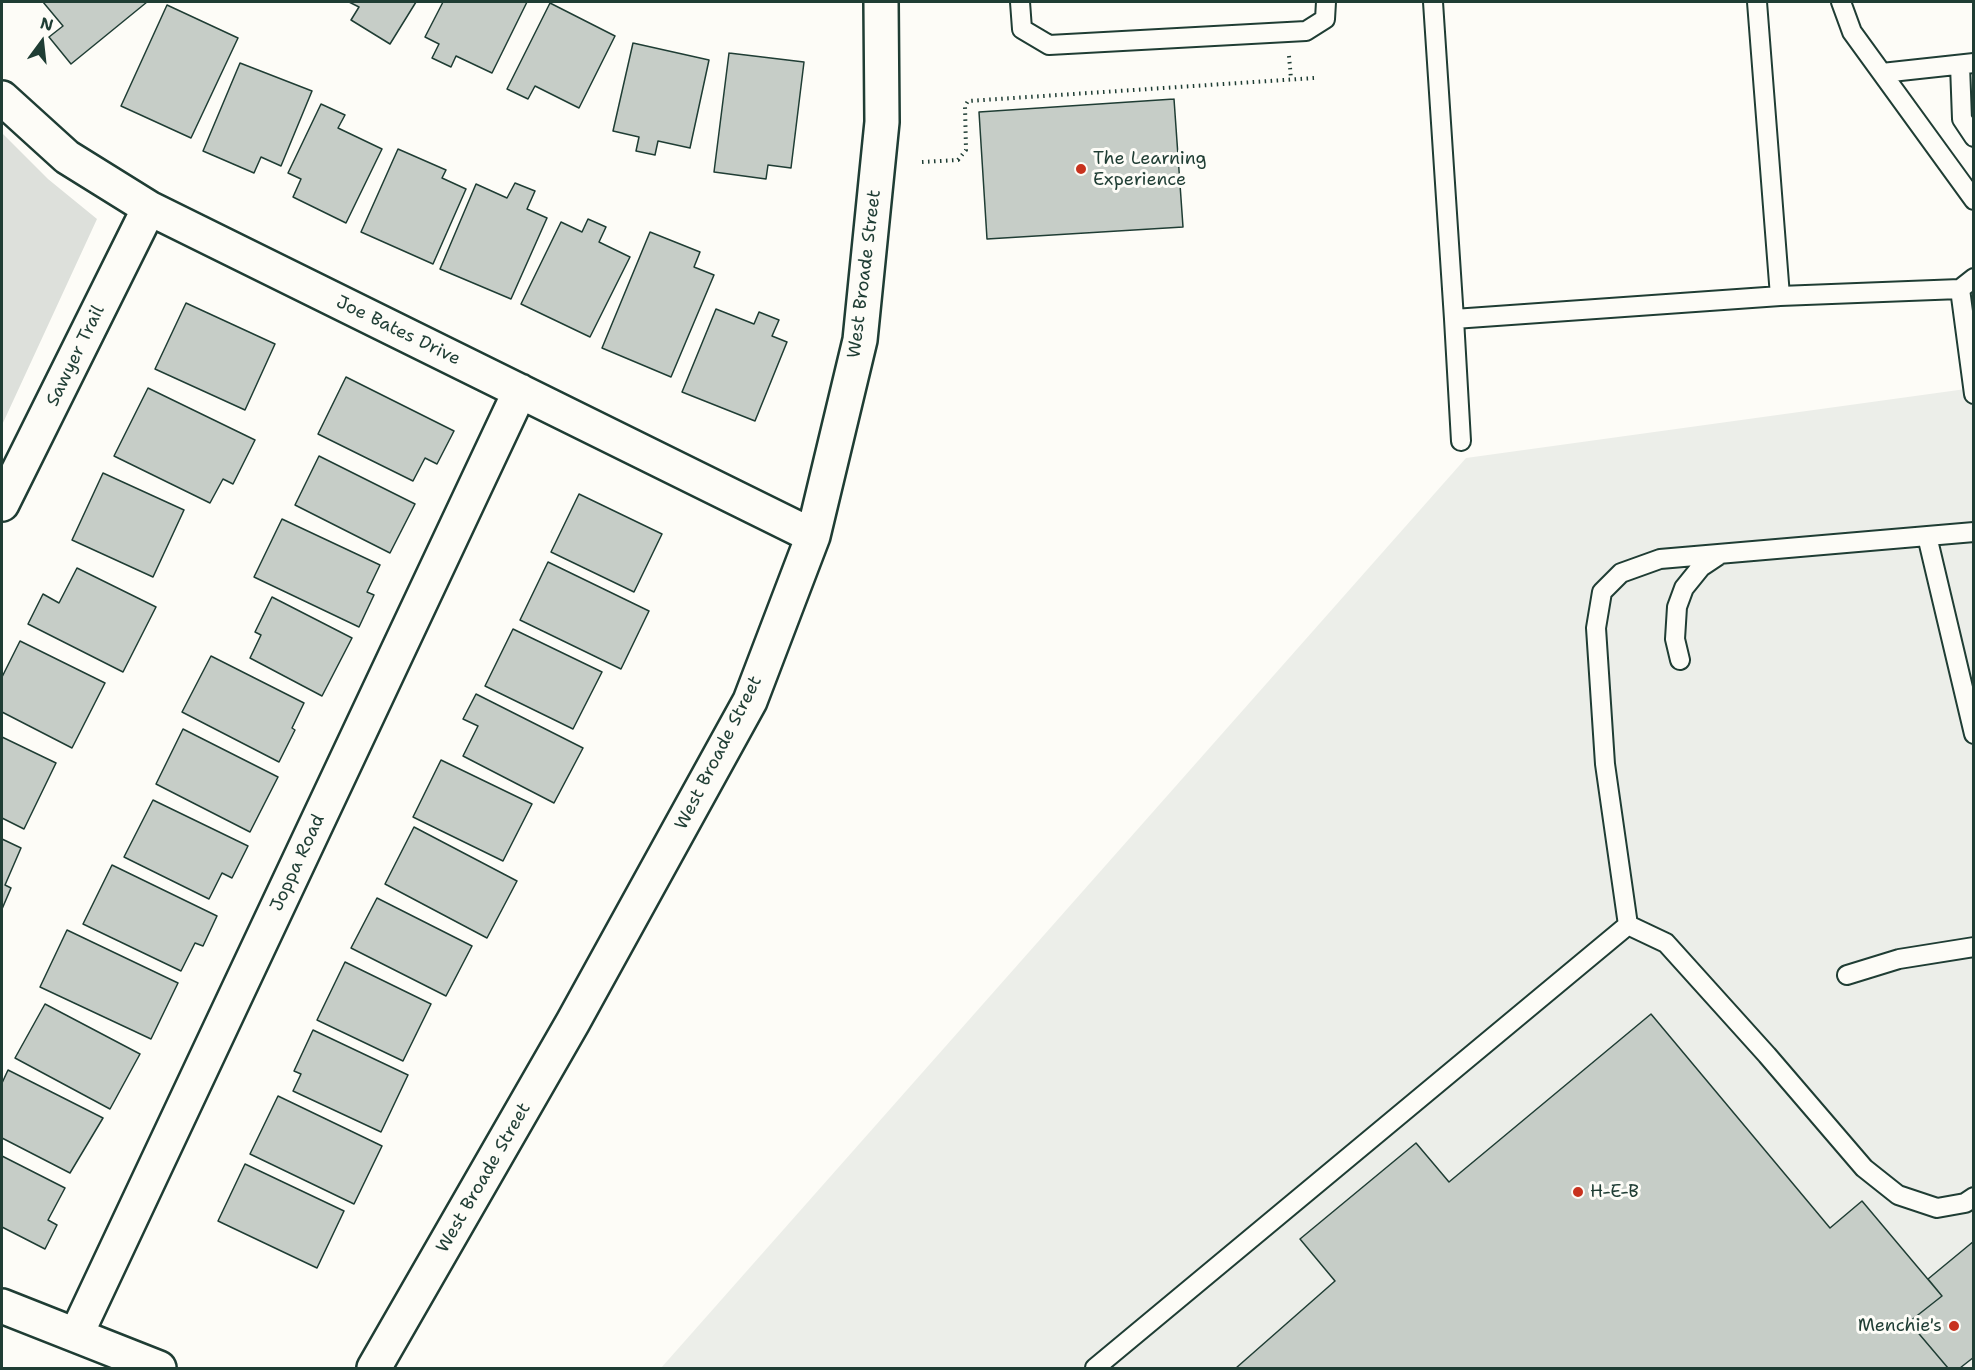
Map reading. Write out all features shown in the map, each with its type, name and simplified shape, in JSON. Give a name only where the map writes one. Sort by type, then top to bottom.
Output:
[{"type":"street","name":"West Broade Street","points":[[374,1368],[573,1022],[750,701],[813,536],[860,340],[882,122],[881,2]]},
{"type":"street","name":"Joe Bates Drive","points":[[2,98],[67,157],[149,208],[813,536]]},
{"type":"street","name":"Sawyer Trail","points":[[2,504],[149,208]]},
{"type":"street","name":"Joppa Road","points":[[76,1335],[520,391]]},
{"type":"street","points":[[2,1306],[159,1368]]},
{"type":"lane","points":[[1020,2],[1022,29],[1049,45],[1306,31],[1325,18],[1326,2]]},
{"type":"lane","points":[[1433,2],[1461,441]]},
{"type":"lane","points":[[1757,2],[1780,296]]},
{"type":"lane","points":[[1840,2],[1852,32],[1974,200]]},
{"type":"lane","points":[[1882,73],[1967,64],[1962,119],[1974,137]]},
{"type":"lane","points":[[1454,320],[1967,283],[1974,394]]},
{"type":"lane","points":[[1628,925],[1605,764],[1596,628],[1602,592],[1621,573],[1660,559],[1974,532]]},
{"type":"lane","points":[[1927,536],[1974,734]]},
{"type":"lane","points":[[1680,660],[1675,639],[1677,607],[1684,588],[1701,567],[1721,554]]},
{"type":"lane","points":[[1628,925],[1666,943],[1767,1055],[1864,1168],[1898,1195],[1937,1208],[1965,1203],[1974,1197]]},
{"type":"lane","points":[[1095,1368],[1628,925]]},
{"type":"lane","points":[[1847,975],[1899,959],[1974,947]]},
{"type":"path","points":[[1288,47],[1291,79]]},
{"type":"path","points":[[922,162],[958,160],[966,150],[965,106],[968,101],[1314,78]]},
{"type":"shaded area","points":[[2,133],[48,179],[97,219],[2,425]]},
{"type":"shaded area","points":[[1973,388],[1973,1368],[661,1368],[1466,458]]},
{"type":"building","points":[[43,2],[147,2],[71,64],[49,37],[63,26]]},
{"type":"building","points":[[349,2],[416,2],[390,44],[351,20],[359,7]]},
{"type":"building","points":[[443,2],[527,2],[492,73],[456,56],[451,67],[432,58],[439,44],[425,37]]},
{"type":"building","points":[[550,3],[615,36],[579,108],[535,86],[528,99],[507,89]]},
{"type":"building","points":[[167,5],[238,38],[191,138],[121,106]]},
{"type":"building","points":[[633,43],[709,60],[690,148],[658,141],[655,155],[636,151],[639,137],[613,131]]},
{"type":"building","points":[[729,53],[804,62],[791,168],[768,165],[766,179],[714,172]]},
{"type":"building","points":[[240,63],[312,91],[281,166],[261,157],[254,173],[203,151]]},
{"type":"building","name":"The Learning Experience","points":[[1174,99],[1183,227],[987,239],[979,112]]},
{"type":"building","points":[[321,104],[345,115],[338,128],[382,149],[346,223],[293,197],[301,179],[288,173]]},
{"type":"building","points":[[398,149],[446,170],[442,178],[466,189],[433,264],[361,232]]},
{"type":"building","points":[[515,183],[535,191],[527,209],[547,218],[511,299],[440,269],[476,184],[507,198]]},
{"type":"building","points":[[588,219],[606,227],[599,242],[630,257],[590,337],[521,304],[561,222],[582,232]]},
{"type":"building","points":[[650,232],[700,252],[694,267],[714,275],[671,377],[602,348]]},
{"type":"building","points":[[186,303],[275,344],[245,410],[155,369]]},
{"type":"building","points":[[716,309],[754,324],[759,312],[779,320],[772,336],[787,342],[755,421],[682,392]]},
{"type":"building","points":[[346,377],[454,431],[437,464],[425,458],[413,481],[318,434]]},
{"type":"building","points":[[148,388],[255,440],[233,484],[223,479],[210,503],[114,456]]},
{"type":"building","points":[[319,456],[415,504],[390,553],[295,505]]},
{"type":"building","points":[[103,473],[184,510],[153,577],[72,540]]},
{"type":"building","points":[[579,494],[662,534],[634,592],[551,552]]},
{"type":"building","points":[[282,519],[380,565],[367,592],[374,595],[359,627],[254,577]]},
{"type":"building","points":[[548,562],[649,611],[621,669],[520,620]]},
{"type":"building","points":[[77,568],[156,607],[123,672],[28,624],[43,594],[59,603]]},
{"type":"building","points":[[272,597],[352,638],[322,696],[250,658],[261,635],[255,632]]},
{"type":"building","points":[[513,629],[602,672],[573,729],[485,686]]},
{"type":"building","points":[[20,641],[105,683],[72,748],[2,712],[2,677]]},
{"type":"building","points":[[211,656],[304,703],[292,728],[295,730],[279,762],[182,712]]},
{"type":"building","points":[[476,694],[583,748],[554,803],[463,756],[478,726],[463,719]]},
{"type":"building","points":[[183,729],[278,777],[250,832],[156,784]]},
{"type":"building","points":[[2,737],[56,763],[24,829],[2,818]]},
{"type":"building","points":[[441,760],[532,804],[503,861],[413,817]]},
{"type":"building","points":[[153,800],[248,846],[232,878],[222,873],[209,899],[124,857]]},
{"type":"building","points":[[414,827],[517,881],[487,938],[385,884]]},
{"type":"building","points":[[2,839],[21,848],[5,885],[11,888],[2,909]]},
{"type":"building","points":[[112,865],[217,916],[203,946],[195,943],[181,971],[83,924]]},
{"type":"building","points":[[377,898],[472,946],[446,996],[351,948]]},
{"type":"building","points":[[67,930],[178,983],[151,1039],[40,987]]},
{"type":"building","points":[[345,962],[431,1004],[403,1061],[317,1020]]},
{"type":"building","points":[[45,1004],[140,1054],[110,1109],[15,1058]]},
{"type":"building","name":"H-E-B","points":[[1651,1014],[1830,1228],[1862,1201],[1942,1296],[1909,1322],[1948,1368],[1236,1368],[1335,1281],[1300,1239],[1416,1143],[1449,1182]]},
{"type":"building","points":[[313,1030],[408,1075],[381,1132],[293,1091],[301,1074],[294,1071]]},
{"type":"building","points":[[8,1070],[103,1118],[70,1173],[2,1138],[2,1083]]},
{"type":"building","points":[[278,1096],[382,1146],[354,1204],[250,1154]]},
{"type":"building","points":[[2,1156],[65,1188],[48,1220],[57,1225],[45,1249],[2,1227]]},
{"type":"building","points":[[245,1164],[344,1211],[317,1268],[218,1221]]},
{"type":"building","points":[[1974,1241],[1974,1357],[1960,1368],[1948,1368],[1909,1322],[1942,1296],[1928,1279]]},
{"type":"place","name":"The Learning Experience","points":[[1081,169]]},
{"type":"place","name":"H-E-B","points":[[1578,1192]]},
{"type":"place","name":"Menchie's","points":[[1954,1326]]}]
